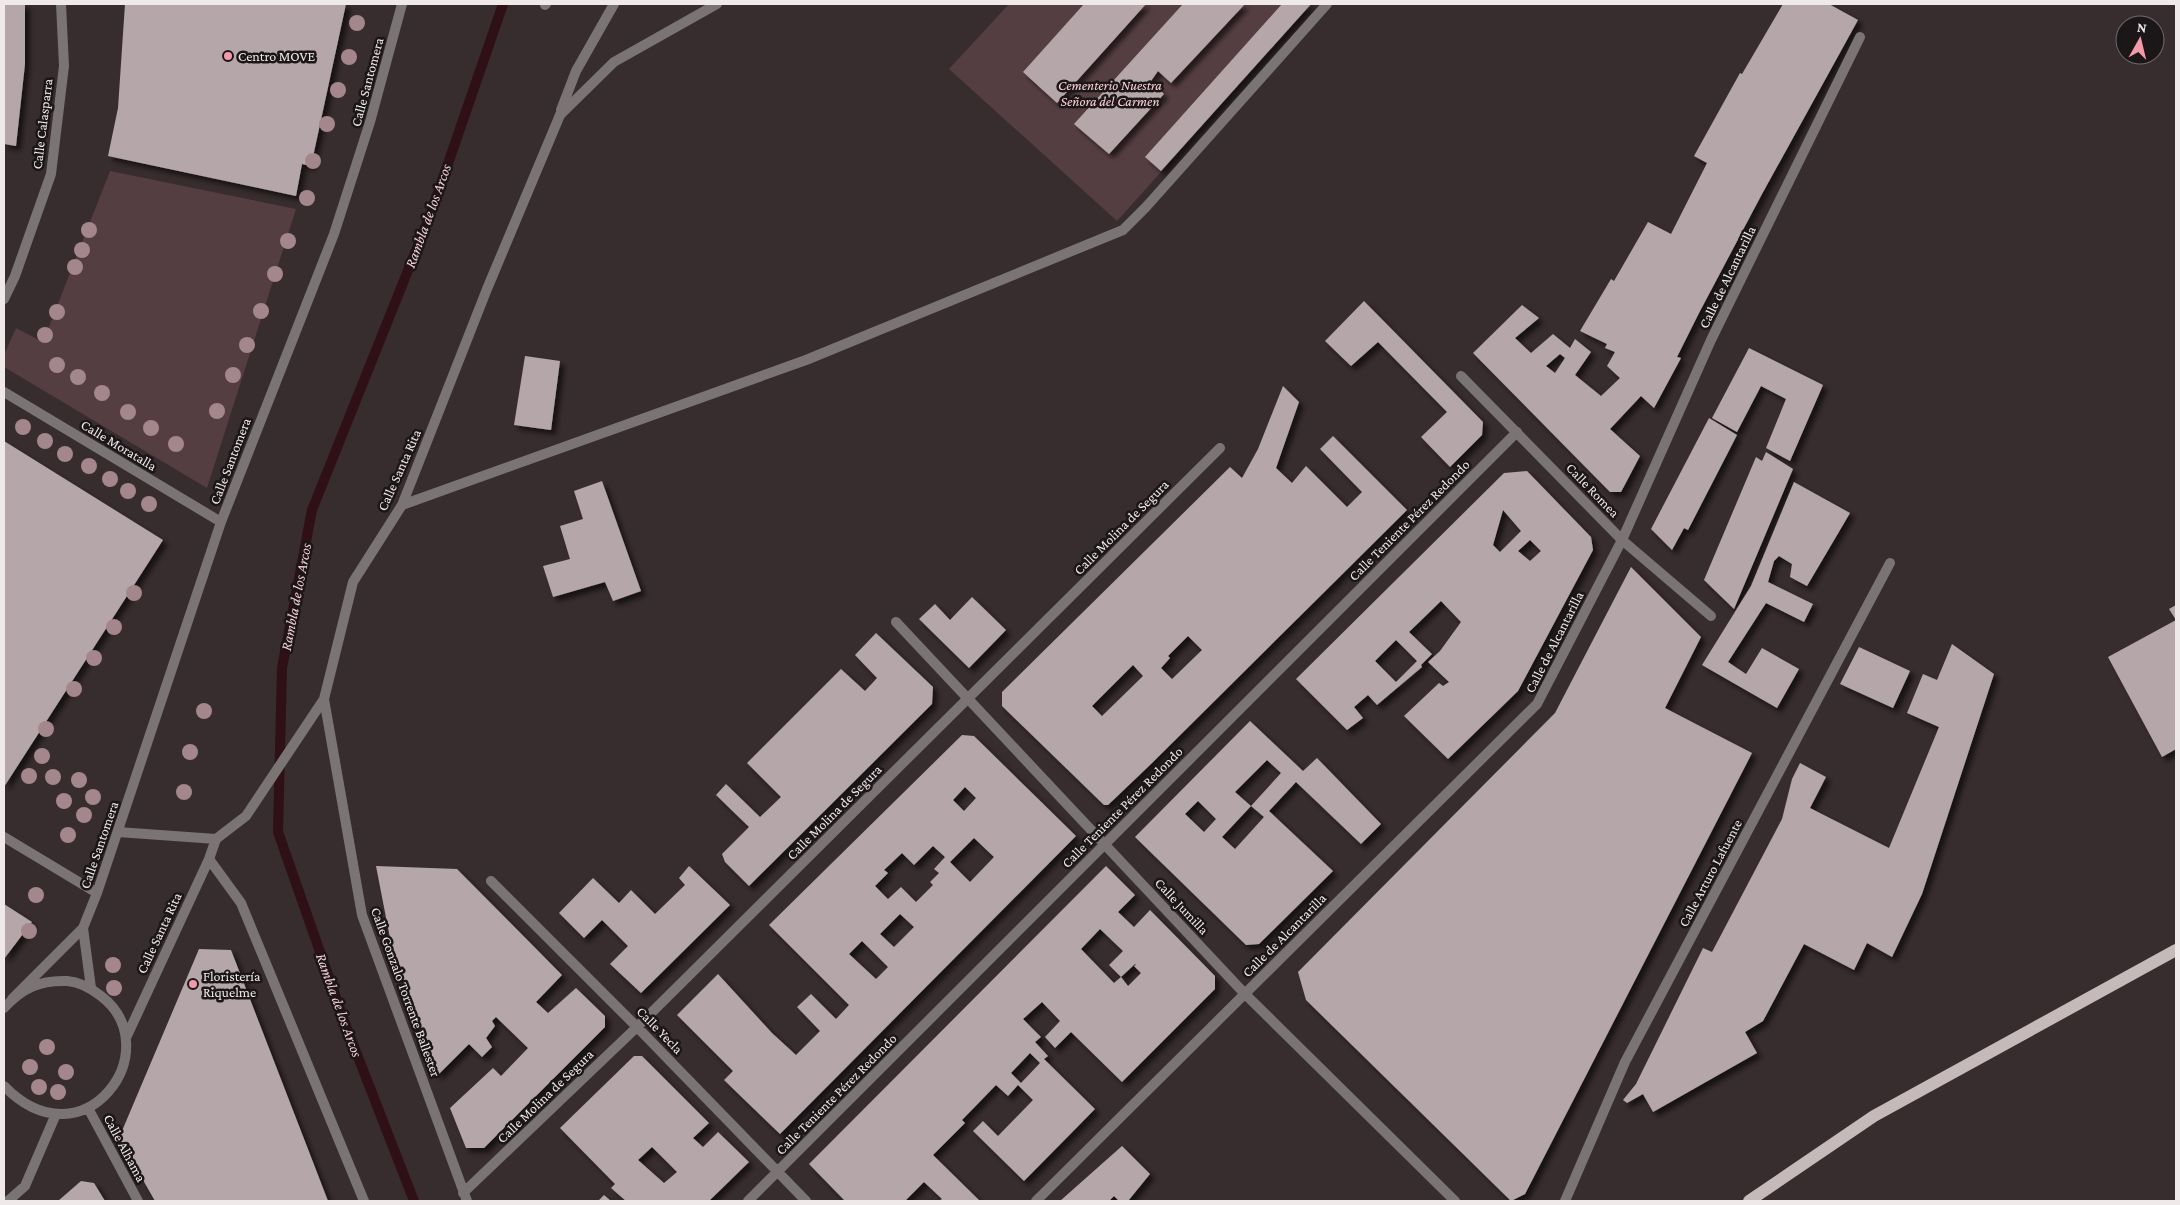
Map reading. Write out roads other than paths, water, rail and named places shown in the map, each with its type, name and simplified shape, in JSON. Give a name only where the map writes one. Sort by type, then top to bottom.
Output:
[{"type":"main road","points":[[1749,1201],[1874,1116],[2176,950]]},
{"type":"street","name":"Calle Calasparra","points":[[4,299],[15,276],[51,174],[64,66],[61,4]]},
{"type":"street","name":"Calle Santomera","points":[[12,999],[83,928],[97,893],[221,522],[334,234],[370,122],[402,4]]},
{"type":"street","name":"Calle Santa Rita","points":[[126,1038],[209,859],[216,838],[246,816],[324,699],[353,582],[402,505],[487,289],[560,115],[576,71],[614,4]]},
{"type":"street","points":[[560,115],[614,62],[717,4]]},
{"type":"street","points":[[402,505],[806,360],[1123,230],[1327,4]]},
{"type":"street","name":"Calle de Alcantarilla","points":[[1036,1201],[1538,704],[1622,540],[1711,340],[1860,37]]},
{"type":"street","name":"Calle Romea","points":[[1460,376],[1622,540],[1711,616]]},
{"type":"street","name":"Calle Moratalla","points":[[4,392],[221,522]]},
{"type":"street","name":"Calle Teniente Pérez Redondo","points":[[748,1201],[1517,432]]},
{"type":"street","name":"Calle Molina de Segura","points":[[465,1197],[1220,448]]},
{"type":"street","name":"Calle Arturo Lafuente","points":[[1565,1201],[1626,1062],[1890,563]]},
{"type":"street","name":"Calle Jumilla","points":[[896,622],[1245,994],[1455,1201]]},
{"type":"street","name":"Calle Gonzalo Torrente Ballester","points":[[324,699],[362,915],[465,1197]]},
{"type":"street","points":[[118,832],[216,838]]},
{"type":"street","points":[[4,838],[97,893]]},
{"type":"street","points":[[209,859],[241,903],[364,1201]]},
{"type":"street","name":"Calle Yecla","points":[[491,881],[637,1026],[806,1201]]},
{"type":"street","name":"Calle Santomera","points":[[83,928],[91,988]]},
{"type":"street","points":[[4,1008],[29,986],[49,980],[71,981],[91,988],[107,1001],[119,1018],[126,1038],[125,1059],[118,1079],[106,1096],[88,1108],[72,1113],[56,1114],[35,1110],[17,1100],[4,1086]]},
{"type":"street","name":"Calle Alhama","points":[[88,1108],[138,1201]]},
{"type":"street","points":[[8,1201],[25,1186],[56,1114]]},
{"type":"waterway","name":"Rambla de los Arcos","points":[[414,1201],[346,1026],[278,832],[282,668],[312,510],[431,213],[503,4]]},
{"type":"place","name":"Centro MOVE","points":[[228,56]]},
{"type":"place","name":"Floristería Riquelme","points":[[193,984]]},
{"type":"park label","name":"Cementerio Nuestra Señora del Carmen","points":[[1110,94]]}]
